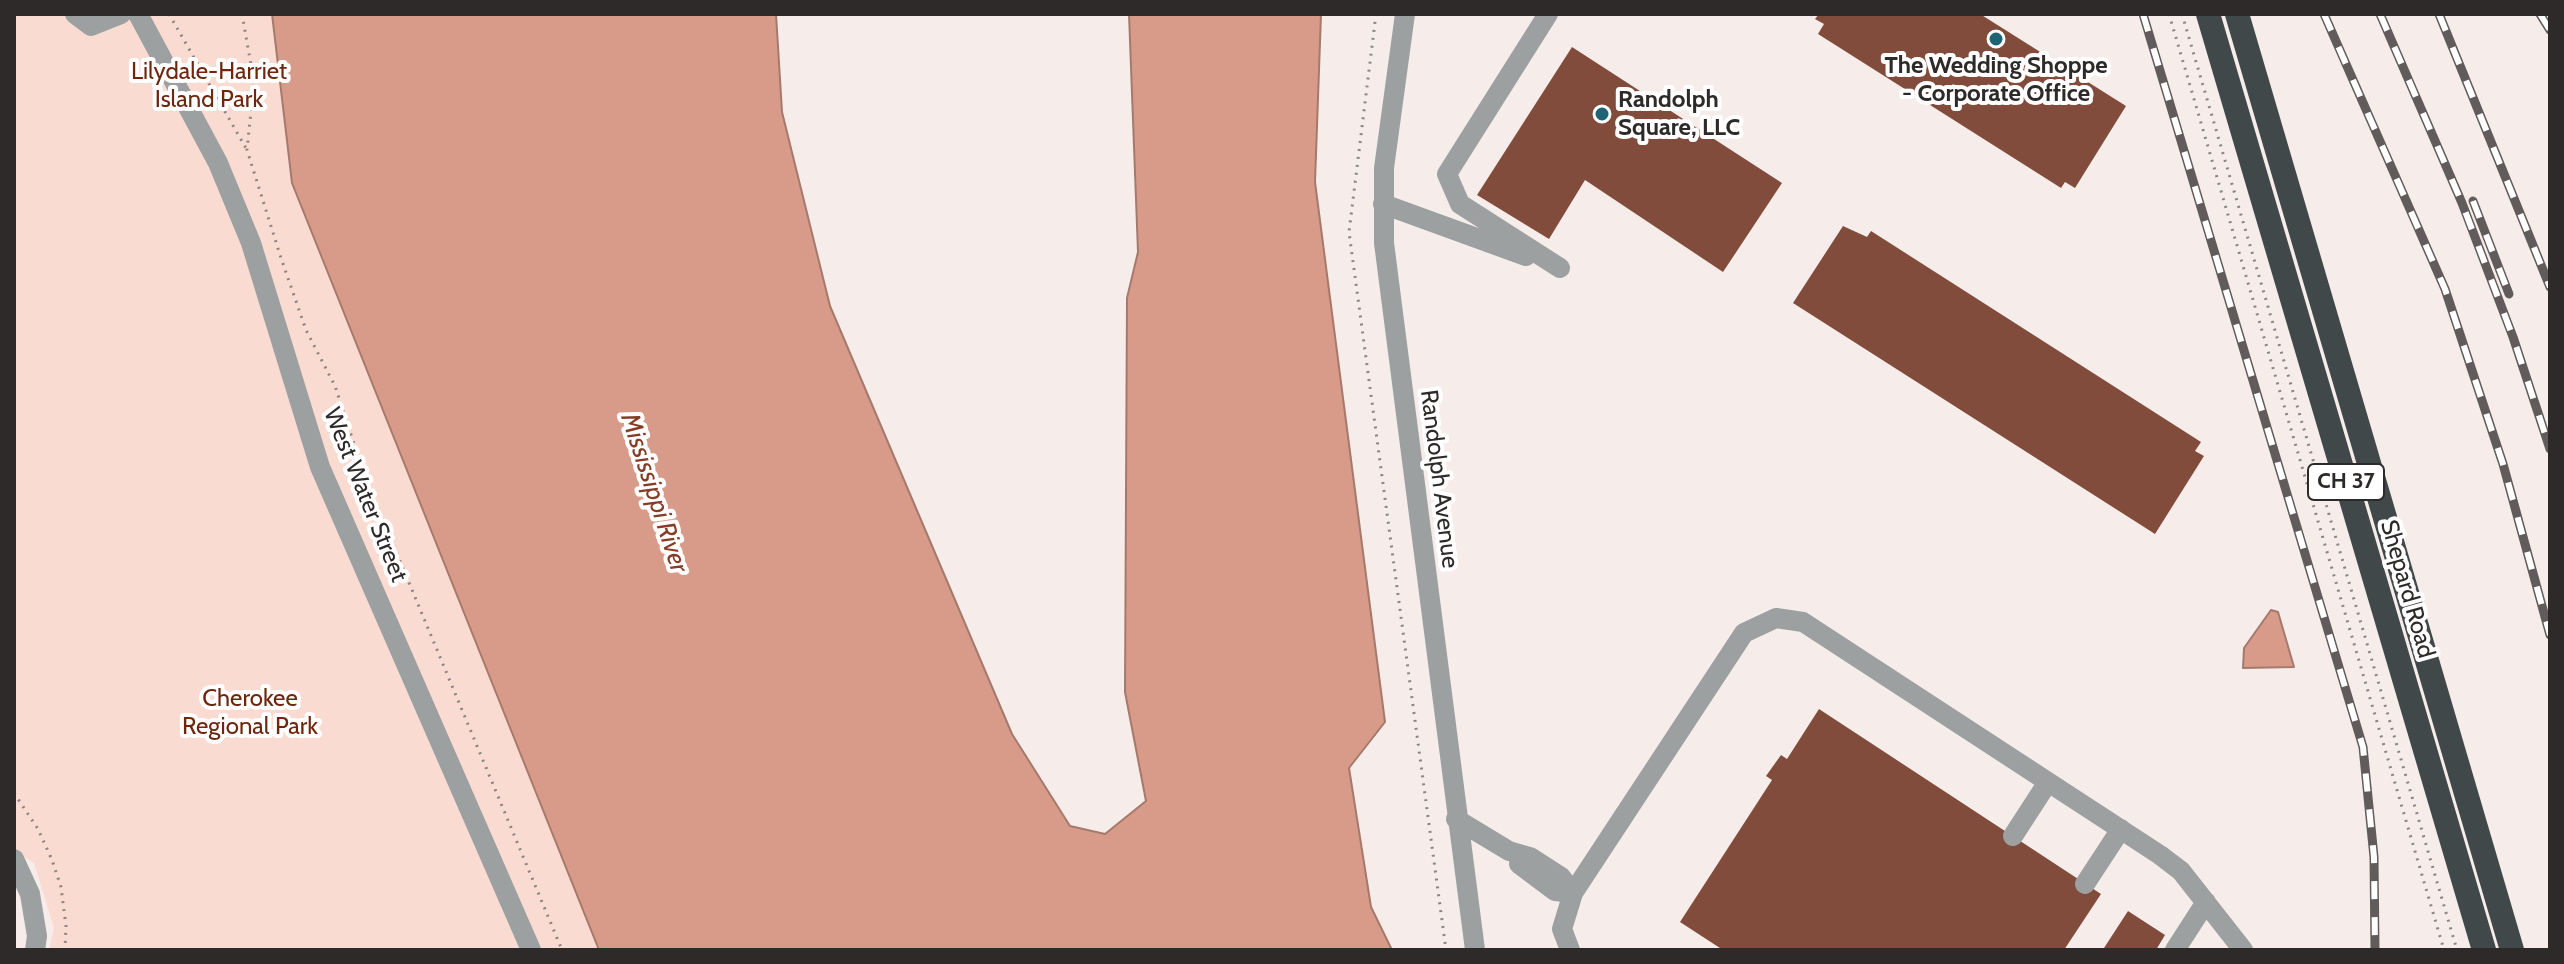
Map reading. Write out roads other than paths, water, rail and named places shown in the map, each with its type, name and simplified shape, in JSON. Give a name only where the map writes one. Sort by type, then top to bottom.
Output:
[{"type":"highway","name":"Shepard Road","points":[[2208,14],[2484,950]]},
{"type":"highway","name":"Shepard Road","points":[[2237,14],[2512,950]]},
{"type":"street","points":[[75,14],[91,26],[121,14]]},
{"type":"street","name":"West Water Street","points":[[138,14],[218,163],[251,243],[320,467],[531,950]]},
{"type":"street","name":"Randolph Avenue","points":[[1405,14],[1389,119],[1383,204],[1387,285],[1475,950]]},
{"type":"street","points":[[1383,204],[1560,268],[1460,204],[1447,174],[1548,14]]},
{"type":"street","points":[[1570,950],[1562,929],[1573,893],[1738,641],[1758,623],[1776,618],[1803,622],[2173,864],[2243,950]]},
{"type":"street","points":[[2013,836],[2048,782]]},
{"type":"street","points":[[1456,819],[1509,851],[1530,857],[1561,877],[1573,893]]},
{"type":"street","points":[[2085,884],[2121,829]]},
{"type":"street","points":[[15,863],[30,894],[37,936],[35,950]]},
{"type":"street","points":[[2175,950],[2206,902]]},
{"type":"water","name":"Mississippi River","points":[[272,14],[776,14],[782,112],[830,306],[1012,734],[1070,826],[1105,834],[1146,801],[1125,692],[1127,298],[1138,252],[1129,14],[1321,14],[1315,182],[1385,722],[1349,768],[1371,907],[1392,950],[599,950],[292,183]]},
{"type":"water","points":[[2271,610],[2278,612],[2294,667],[2243,668],[2244,648]]},
{"type":"railway","points":[[2143,14],[2363,747],[2374,857],[2375,950]]},
{"type":"railway","points":[[2324,14],[2445,289],[2503,464],[2550,635]]},
{"type":"railway","points":[[2380,14],[2462,203],[2513,337],[2550,449]]},
{"type":"railway","points":[[2439,14],[2550,287]]},
{"type":"railway","points":[[2540,14],[2550,30]]},
{"type":"railway","points":[[2473,201],[2509,294]]},
{"type":"place","name":"The Wedding Shoppe - Corporate Office","points":[[1996,39]]},
{"type":"place","name":"Randolph Square, LLC","points":[[1602,114]]},
{"type":"park label","name":"Lilydale-Harriet Island Park","points":[[209,86]]},
{"type":"park label","name":"Cherokee Regional Park","points":[[250,713]]}]
